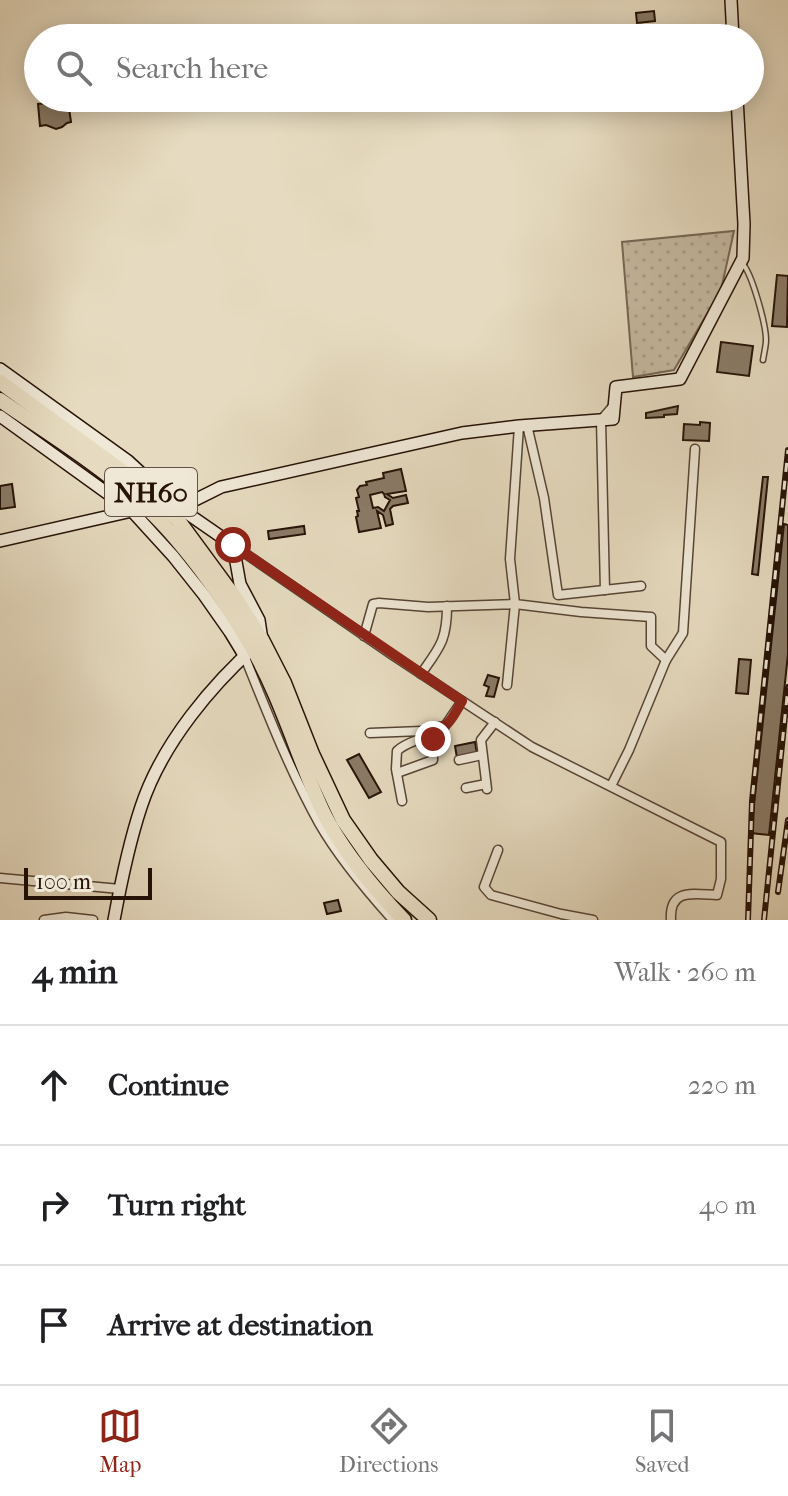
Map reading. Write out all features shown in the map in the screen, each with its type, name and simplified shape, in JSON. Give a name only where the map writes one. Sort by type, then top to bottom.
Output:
[{"type":"highway","name":"NH60","points":[[0,382],[174,509],[238,602],[253,648],[284,683],[343,820],[398,892],[429,920]]},
{"type":"highway","name":"NH60","points":[[0,400],[107,474],[139,501],[213,586],[253,648],[320,806],[376,891],[404,920]]},
{"type":"street","points":[[731,0],[732,24]]},
{"type":"street","points":[[174,509],[221,487],[462,433],[613,419],[616,387],[680,379],[743,258],[738,112]]},
{"type":"street","points":[[0,369],[128,461],[174,509],[233,545],[532,747],[721,842],[721,879],[717,895],[682,896],[674,900],[670,908],[671,920]]},
{"type":"street","points":[[0,416],[132,511],[173,556],[230,632],[253,648]]},
{"type":"street","points":[[601,419],[605,590]]},
{"type":"street","points":[[523,425],[544,498],[558,595],[641,586]]},
{"type":"street","points":[[507,685],[515,604],[510,559],[523,425]]},
{"type":"street","points":[[611,786],[666,660],[683,633],[695,449]]},
{"type":"street","points":[[0,541],[132,511]]},
{"type":"street","points":[[233,545],[240,584],[259,620],[253,648],[291,769],[319,823],[352,872],[393,920]]},
{"type":"street","points":[[364,636],[373,604],[515,604],[651,617],[651,646],[666,660]]},
{"type":"street","points":[[421,674],[438,650],[447,630],[447,606]]},
{"type":"street","points":[[114,920],[141,806],[157,770],[185,724],[253,648]]},
{"type":"street","points":[[402,801],[397,773],[398,750],[447,724],[462,701]]},
{"type":"street","points":[[466,788],[487,787],[481,740],[495,722]]},
{"type":"street","points":[[370,733],[422,731],[432,734]]},
{"type":"street","points":[[397,773],[433,760],[432,734]]},
{"type":"street","points":[[459,760],[482,755]]},
{"type":"street","points":[[498,850],[484,887],[491,895],[593,920]]},
{"type":"street","points":[[0,878],[120,889]]},
{"type":"street","points":[[44,920],[66,917],[93,920]]},
{"type":"lane","points":[[741,263],[746,266],[765,329],[763,360]]},
{"type":"shaded area","points":[[734,231],[721,290],[674,370],[633,377],[622,242]]},
{"type":"building","points":[[654,11],[655,21],[637,23],[636,13]]},
{"type":"building","points":[[39,112],[70,112],[71,122],[62,127],[40,126]]},
{"type":"building","points":[[777,275],[788,276],[787,327],[772,326]]},
{"type":"building","points":[[721,342],[753,346],[749,376],[717,372]]},
{"type":"building","points":[[678,406],[677,414],[646,418],[646,413]]},
{"type":"building","points":[[700,422],[710,423],[709,441],[683,440],[684,424],[700,425]]},
{"type":"building","points":[[401,469],[406,491],[387,494],[393,498],[406,495],[408,503],[390,509],[393,524],[386,526],[383,515],[377,511],[381,528],[359,532],[357,490],[367,485],[366,482],[384,478],[383,473]],"holes":[[[384,494],[390,500],[384,511],[373,508],[370,495]]]},
{"type":"building","points":[[763,477],[768,477],[758,575],[752,574]]},
{"type":"building","points":[[12,484],[15,507],[0,509],[0,486]]},
{"type":"building","points":[[784,524],[788,525],[788,654],[769,835],[751,833]]},
{"type":"building","points":[[304,526],[305,534],[269,539],[268,531]]},
{"type":"building","points":[[739,659],[751,660],[748,694],[736,693]]},
{"type":"building","points":[[488,675],[499,678],[494,697],[486,696],[489,687],[484,685]]},
{"type":"building","points":[[475,742],[477,754],[457,758],[455,746]]},
{"type":"building","points":[[359,754],[381,792],[369,798],[347,760]]},
{"type":"building","points":[[338,900],[341,911],[327,914],[324,903]]},
{"type":"railway","points":[[748,920],[752,801],[788,450]]},
{"type":"railway","points":[[764,920],[788,687]]},
{"type":"railway","points":[[778,892],[788,820]]},
{"type":"route","points":[[233,545],[462,701],[447,724],[435,730],[433,739]]}]
